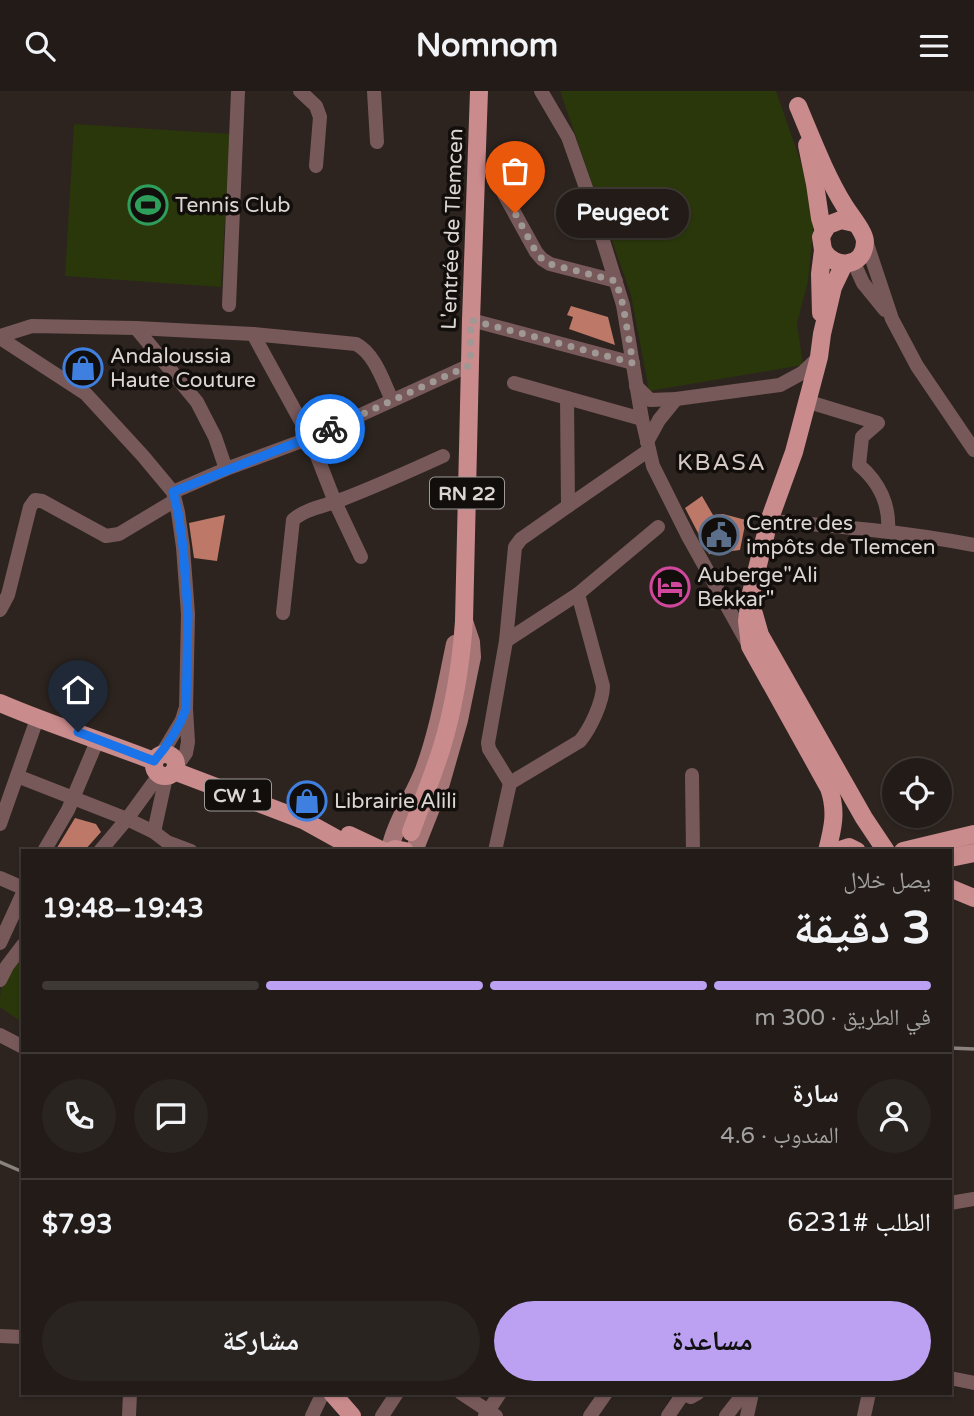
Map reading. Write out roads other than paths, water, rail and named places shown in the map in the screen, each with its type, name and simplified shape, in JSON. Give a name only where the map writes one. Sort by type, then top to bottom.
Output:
[{"type":"main road","name":"L'entrée de Tlemcen","points":[[411,832],[436,765],[460,670],[464,621],[479,91]]},
{"type":"main road","points":[[796,98],[835,191],[865,238],[863,252],[849,263],[833,287],[808,402],[794,452],[769,521],[750,597],[747,621],[750,646],[833,800],[834,826],[828,849]]},
{"type":"main road","points":[[796,98],[824,231]]},
{"type":"main road","points":[[822,334],[820,274],[824,231],[834,221],[841,219],[855,223]]},
{"type":"main road","points":[[822,250],[831,260],[849,263]]},
{"type":"main road","points":[[750,597],[760,635],[864,818],[885,849]]},
{"type":"main road","name":"L'entrée de Tlemcen","points":[[390,849],[426,763],[440,719],[457,638],[464,621]]},
{"type":"main road","name":"L'entrée de Tlemcen","points":[[415,849],[441,783],[459,720],[472,657],[471,642],[464,621]]},
{"type":"main road","name":"CW 1","points":[[0,703],[303,820],[355,849]]},
{"type":"main road","points":[[303,820],[324,825],[378,849]]},
{"type":"main road","points":[[912,849],[974,834]]},
{"type":"main road","points":[[952,849],[974,843]]},
{"type":"main road","points":[[952,858],[974,852]]},
{"type":"main road","points":[[952,888],[974,898]]},
{"type":"main road","points":[[952,903],[974,908]]},
{"type":"main road","points":[[334,1395],[352,1416]]},
{"type":"street","points":[[229,305],[239,91]]},
{"type":"street","points":[[300,91],[316,106],[320,117],[316,166]]},
{"type":"street","points":[[373,91],[377,142]]},
{"type":"street","points":[[541,91],[568,137],[616,281],[623,305],[642,419],[653,466],[750,646]]},
{"type":"street","points":[[504,194],[542,259],[550,264],[616,281]]},
{"type":"street","points":[[865,238],[892,319]]},
{"type":"street","points":[[849,263],[892,319],[918,366],[974,450]]},
{"type":"street","points":[[471,320],[633,363]]},
{"type":"street","points":[[0,337],[32,326],[136,328],[253,334],[356,344],[369,354],[392,400]]},
{"type":"street","points":[[136,328],[197,402],[215,437],[226,469]]},
{"type":"street","points":[[253,334],[310,438],[335,502],[361,557]]},
{"type":"street","points":[[0,337],[86,394],[143,456],[174,496],[183,547],[188,614],[186,709],[165,768],[154,832]]},
{"type":"street","points":[[636,386],[650,400],[780,385],[802,373],[819,357]]},
{"type":"street","points":[[0,610],[8,595],[30,507],[35,500],[42,501],[106,536],[119,534],[174,496],[226,469],[310,438],[470,365]]},
{"type":"street","points":[[514,383],[642,419]]},
{"type":"street","points":[[567,398],[568,506]]},
{"type":"street","points":[[495,849],[510,783],[488,743],[506,641],[515,547],[521,539],[648,446],[659,420],[676,399]]},
{"type":"street","points":[[808,402],[878,423],[862,437],[859,465],[871,475],[883,498],[889,517],[888,531]]},
{"type":"street","points":[[283,613],[293,520],[299,514],[385,482],[443,456]]},
{"type":"street","points":[[769,521],[888,531],[974,545]]},
{"type":"street","points":[[506,641],[578,594],[658,527]]},
{"type":"street","points":[[510,783],[580,741],[587,733],[603,693],[578,594]]},
{"type":"street","points":[[0,824],[37,719]]},
{"type":"street","points":[[45,849],[68,810],[98,739]]},
{"type":"street","points":[[102,849],[165,768]]},
{"type":"street","points":[[692,775],[693,849]]},
{"type":"street","points":[[17,776],[127,818],[154,832],[168,846]]},
{"type":"street","points":[[0,878],[21,890]]},
{"type":"street","points":[[1,936],[21,895]]},
{"type":"street","points":[[0,980],[21,948]]},
{"type":"street","points":[[0,1035],[21,1046]]},
{"type":"street","points":[[952,1203],[974,1199]]},
{"type":"street","points":[[0,1336],[21,1337]]},
{"type":"street","points":[[952,1378],[974,1383]]},
{"type":"street","points":[[129,1416],[130,1395]]},
{"type":"street","points":[[312,1416],[322,1395]]},
{"type":"street","points":[[382,1416],[396,1395]]},
{"type":"street","points":[[464,1395],[490,1414],[499,1395]]},
{"type":"street","points":[[590,1416],[605,1395]]},
{"type":"street","points":[[668,1416],[686,1395]]},
{"type":"street","points":[[726,1416],[742,1395]]},
{"type":"street","points":[[747,1416],[752,1395]]},
{"type":"street","points":[[864,1416],[869,1395]]},
{"type":"railway","points":[[952,1048],[974,1049]]},
{"type":"railway","points":[[0,1162],[21,1171]]},
{"type":"place","name":"Tennis Club","points":[[148,205]]},
{"type":"place","name":"Peugeot","points":[[515,213]]},
{"type":"place","name":"Andaloussia Haute Couture","points":[[83,368]]},
{"type":"place","name":"Centre des impôts de Tlemcen","points":[[719,535]]},
{"type":"place","name":"Auberge\"Ali Bekkar\"","points":[[670,587]]},
{"type":"place","name":"Librairie Alili","points":[[307,801]]},
{"type":"district","name":"KBASA","points":[[722,462]]}]
